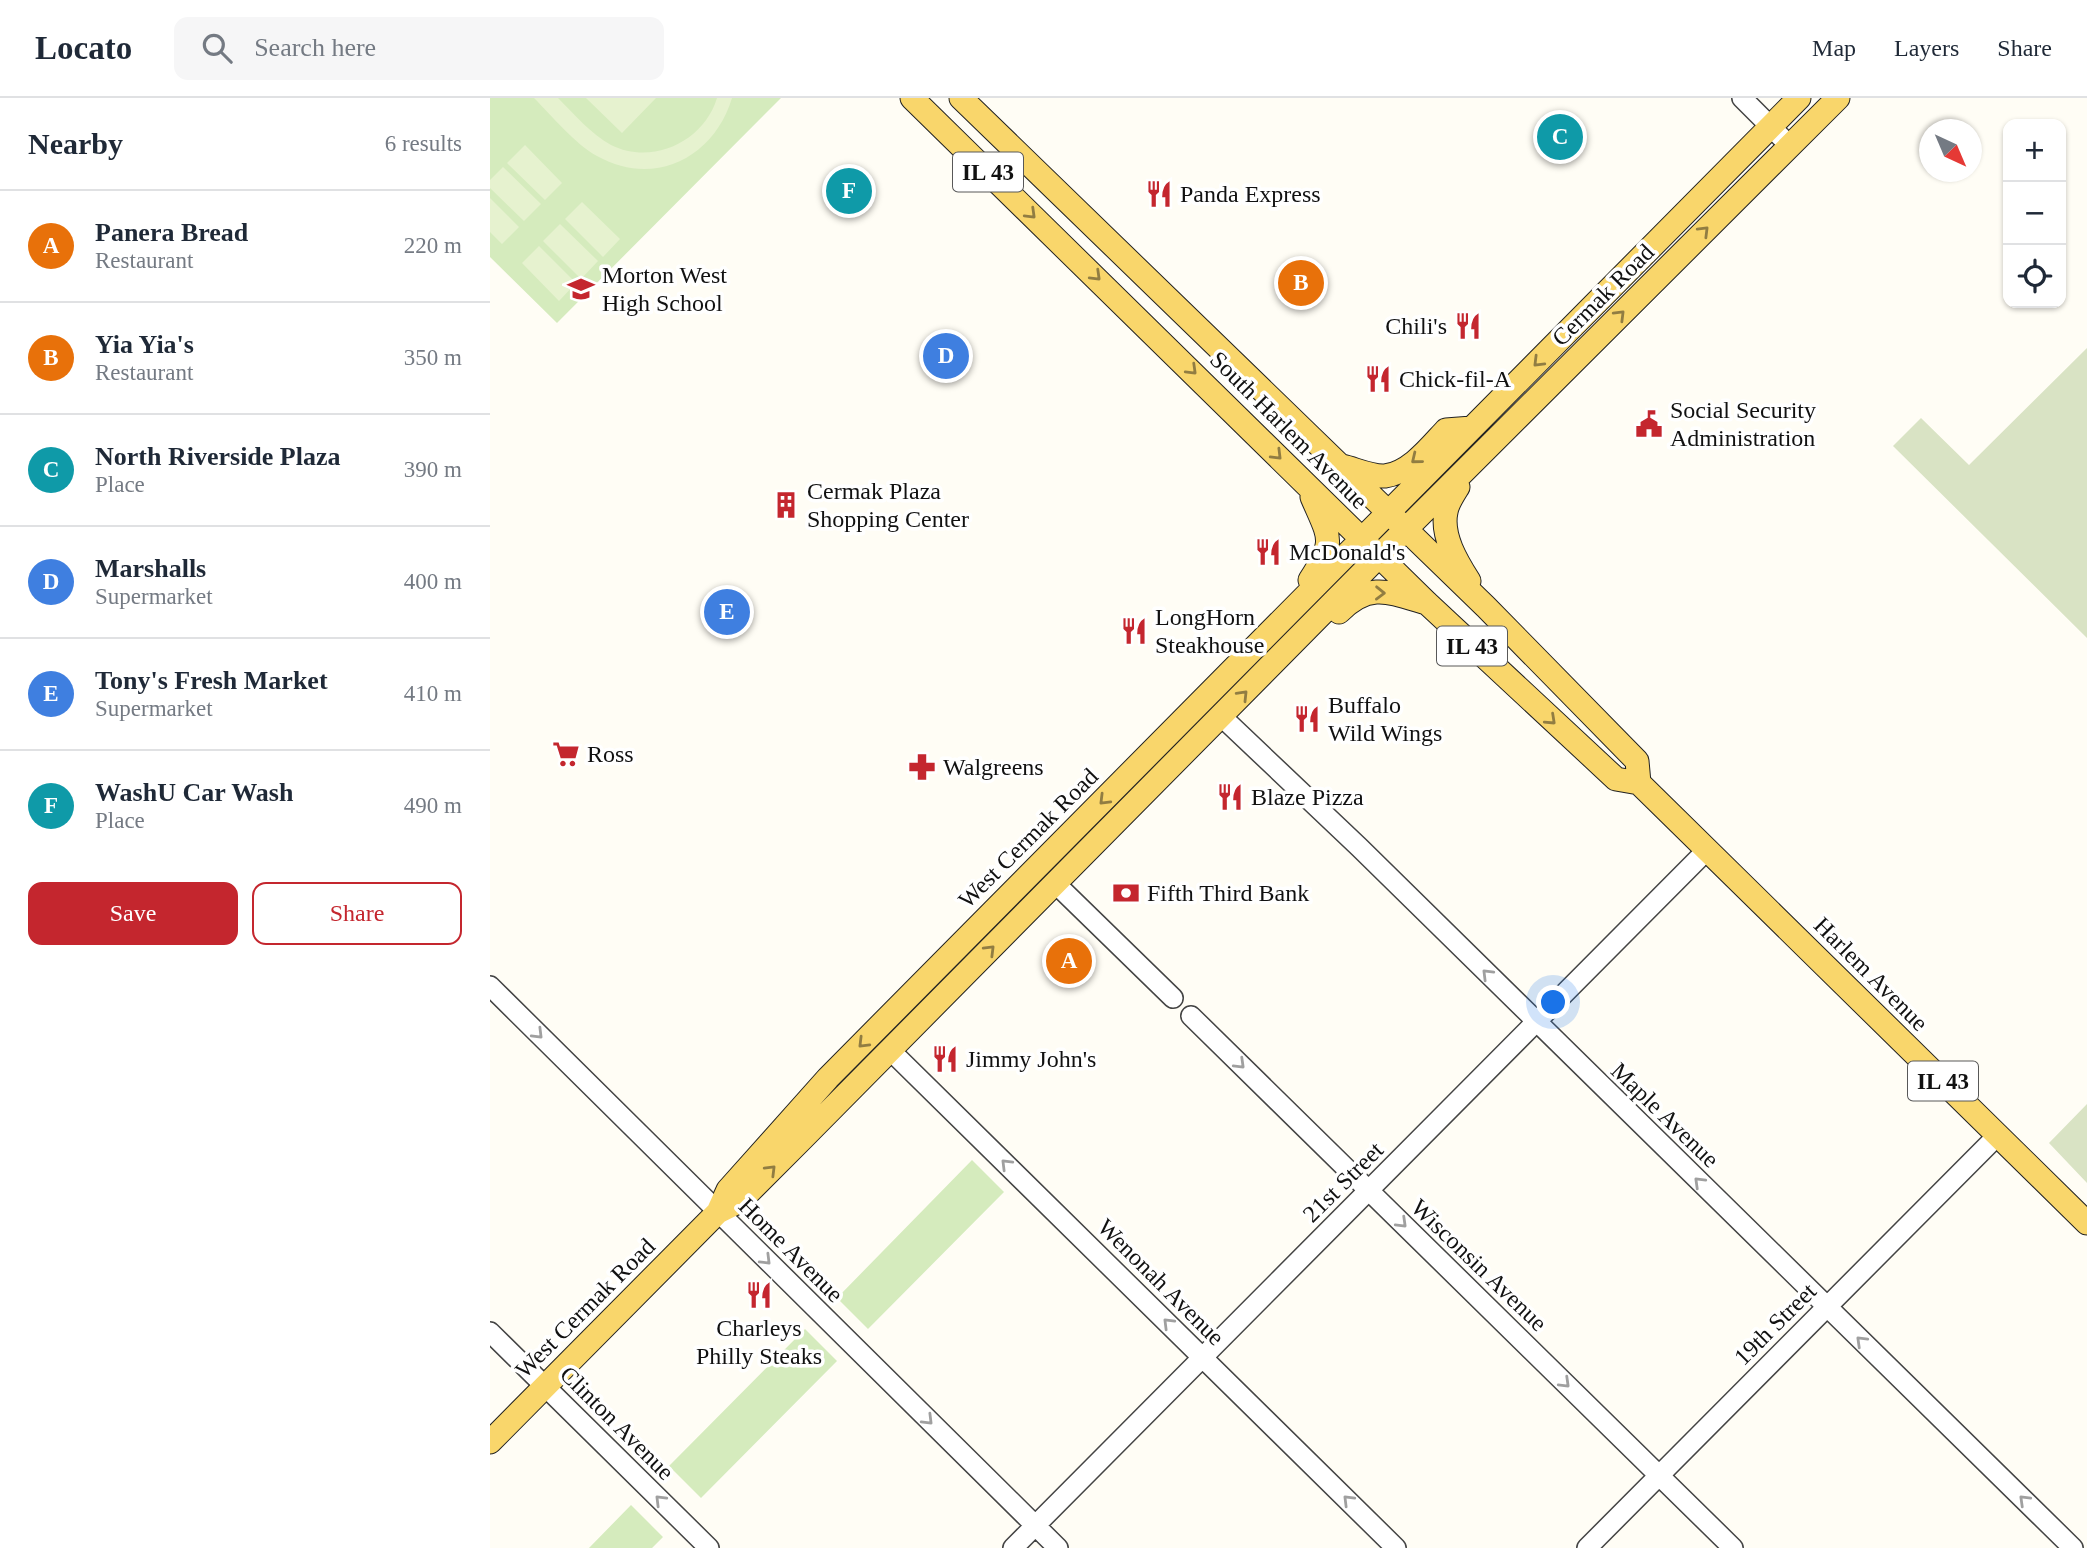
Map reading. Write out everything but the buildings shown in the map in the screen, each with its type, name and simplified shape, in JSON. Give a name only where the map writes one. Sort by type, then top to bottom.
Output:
[{"type":"main road","name":"South Harlem Avenue","points":[[912,98],[1427,603],[1616,779],[1639,783],[1707,850]]},
{"type":"main road","name":"South Harlem Avenue","points":[[961,98],[1486,607],[1637,761],[1639,783]]},
{"type":"main road","name":"Cermak Road","points":[[1390,513],[1799,98]]},
{"type":"main road","name":"Cermak Road","points":[[1406,529],[1838,98]]},
{"type":"main road","points":[[1341,466],[1385,476],[1404,468],[1422,455],[1446,430],[1472,428]]},
{"type":"main road","points":[[1473,464],[1446,510],[1444,524],[1450,546],[1461,568],[1486,607]]},
{"type":"main road","points":[[1291,612],[1325,558],[1329,540],[1306,484]]},
{"type":"main road","name":"West Cermak Road","points":[[718,1212],[728,1189],[828,1078],[1390,513]]},
{"type":"main road","name":"West Cermak Road","points":[[490,1442],[718,1212],[740,1201],[1406,529]]},
{"type":"main road","points":[[1301,635],[1333,619],[1359,596],[1374,591],[1427,603]]},
{"type":"main road","name":"Harlem Avenue","points":[[1707,850],[2087,1223]]},
{"type":"street","points":[[1742,98],[1790,146]]},
{"type":"street","name":"Maple Avenue","points":[[1222,717],[1359,847],[2073,1548]]},
{"type":"street","name":"21st Street","points":[[1013,1548],[1707,850]]},
{"type":"street","points":[[1056,884],[1173,998]]},
{"type":"street","name":"Home Avenue","points":[[490,986],[1058,1548]]},
{"type":"street","name":"Wisconsin Avenue","points":[[1191,1016],[1733,1548]]},
{"type":"street","name":"Wenonah Avenue","points":[[890,1050],[1396,1548]]},
{"type":"street","name":"19th Street","points":[[1587,1548],[1998,1135]]},
{"type":"street","name":"Clinton Avenue","points":[[490,1332],[709,1548]]},
{"type":"green space","points":[[490,98],[781,98],[557,323],[490,257]]},
{"type":"green space","points":[[534,98],[558,98],[583,123],[611,145],[643,153],[675,146],[701,126],[717,98],[732,98],[711,137],[696,151],[679,162],[660,168],[640,169],[618,165],[589,151]]},
{"type":"green space","points":[[586,98],[656,98],[622,133]]},
{"type":"green space","points":[[525,145],[562,183],[545,200],[507,163]]},
{"type":"green space","points":[[503,167],[541,204],[524,221],[490,188],[490,180]]},
{"type":"green space","points":[[490,198],[519,227],[502,244],[490,232]]},
{"type":"green space","points":[[582,202],[620,239],[603,257],[565,219]]},
{"type":"green space","points":[[560,224],[598,261],[581,279],[543,241]]},
{"type":"green space","points":[[539,246],[576,283],[559,301],[522,263]]},
{"type":"green space","points":[[2087,348],[2087,638],[1893,446],[1921,418],[1969,465]]},
{"type":"green space","points":[[2087,1104],[2087,1183],[2049,1143]]},
{"type":"green space","points":[[972,1160],[1004,1192],[868,1329],[837,1298]]},
{"type":"green space","points":[[805,1329],[837,1361],[701,1498],[669,1466]]},
{"type":"green space","points":[[631,1505],[663,1537],[652,1548],[589,1548]]},
{"type":"place","name":"North Riverside Plaza","points":[[1560,137]]},
{"type":"place","name":"WashU Car Wash","points":[[849,191]]},
{"type":"place","name":"Panda Express","points":[[1159,194]]},
{"type":"place","name":"Yia Yia's","points":[[1301,283]]},
{"type":"place","name":"Morton West High School","points":[[581,289]]},
{"type":"place","name":"Chili's","points":[[1468,326]]},
{"type":"place","name":"Marshalls","points":[[946,356]]},
{"type":"place","name":"Chick-fil-A","points":[[1378,379]]},
{"type":"place","name":"Social Security Administration","points":[[1649,424]]},
{"type":"place","name":"Cermak Plaza Shopping Center","points":[[786,505]]},
{"type":"place","name":"McDonald's","points":[[1268,552]]},
{"type":"place","name":"Tony's Fresh Market","points":[[727,612]]},
{"type":"place","name":"LongHorn Steakhouse","points":[[1134,631]]},
{"type":"place","name":"Buffalo Wild Wings","points":[[1307,719]]},
{"type":"place","name":"Ross","points":[[566,754]]},
{"type":"place","name":"Walgreens","points":[[922,767]]},
{"type":"place","name":"Blaze Pizza","points":[[1230,797]]},
{"type":"place","name":"Fifth Third Bank","points":[[1126,893]]},
{"type":"place","name":"Panera Bread","points":[[1069,961]]},
{"type":"place","name":"Jimmy John's","points":[[945,1059]]},
{"type":"place","name":"Charleys Philly Steaks","points":[[759,1295]]}]
